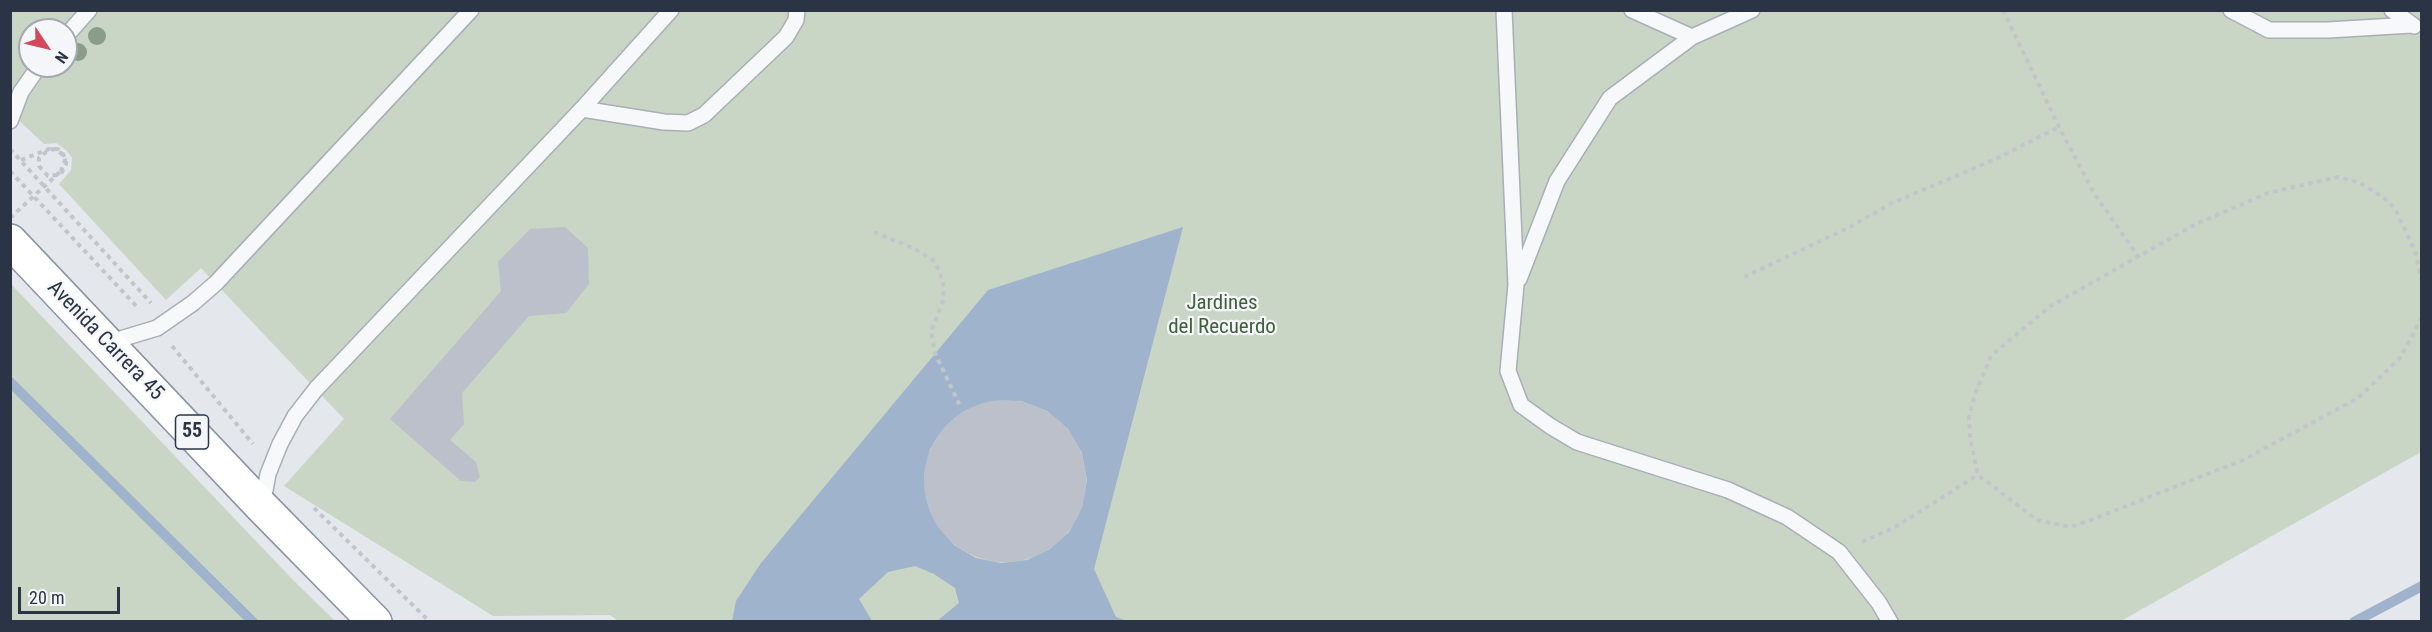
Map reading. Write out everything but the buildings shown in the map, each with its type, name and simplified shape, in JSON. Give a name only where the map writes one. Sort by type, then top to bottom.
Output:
[{"type":"highway","name":"Avenida Carrera 45","points":[[10,241],[262,507],[375,621]]},
{"type":"lane","points":[[78,22],[89,10]]},
{"type":"lane","points":[[107,343],[163,324],[216,283],[471,10]]},
{"type":"lane","points":[[582,109],[664,122],[688,123],[704,115],[786,37],[796,20],[797,10]]},
{"type":"lane","points":[[1504,10],[1516,285],[1508,371],[1521,405],[1577,442],[1728,490],[1787,517],[1839,552],[1879,603],[1890,621]]},
{"type":"lane","points":[[1632,10],[1692,37]]},
{"type":"lane","points":[[1516,285],[1557,181],[1610,98],[1692,37],[1752,10]]},
{"type":"lane","points":[[2230,10],[2269,30],[2417,27]]},
{"type":"lane","points":[[2392,10],[2417,27]]},
{"type":"lane","points":[[262,507],[271,465],[295,416],[316,389],[582,109],[668,13]]},
{"type":"lane","points":[[10,121],[21,92],[30,78]]},
{"type":"path","points":[[2003,10],[2059,127],[2094,193],[2139,258]]},
{"type":"path","points":[[1744,277],[1850,227],[1890,204],[1998,158],[2059,127]]},
{"type":"path","points":[[10,218],[52,179],[61,171],[63,168],[65,160],[57,151],[50,150],[42,154],[39,158],[39,166],[48,176],[53,176],[58,175],[64,169],[66,160],[58,149],[49,148],[21,160]]},
{"type":"path","points":[[10,149],[163,324],[271,465]]},
{"type":"path","points":[[10,171],[163,324]]},
{"type":"path","points":[[2421,282],[2415,251],[2389,202],[2358,182],[2338,177],[2268,192],[2196,224],[2049,307],[1991,356],[1975,394],[1969,417],[1970,438],[1978,475],[2037,520],[2071,527],[2243,460],[2358,398],[2400,358],[2421,317]]},
{"type":"path","points":[[874,232],[915,249],[933,260],[939,270],[944,287],[943,301],[931,331],[935,353],[961,408]]},
{"type":"path","points":[[1839,552],[1895,526],[1978,475]]},
{"type":"path","points":[[313,506],[430,621]]},
{"type":"green space","name":"Jardines del Recuerdo","points":[[10,11],[2421,11],[2421,452],[2121,621],[620,622],[610,615],[493,616],[284,486],[344,419],[201,268],[166,300],[59,184],[71,170],[72,158],[66,150],[56,143],[44,144],[11,113]]},
{"type":"green space","points":[[10,283],[293,580],[335,621],[11,621]]},
{"type":"water","points":[[1183,227],[1094,569],[1116,617],[1126,621],[937,621],[959,603],[955,588],[934,574],[915,566],[888,572],[859,599],[872,621],[732,621],[736,601],[761,563],[988,290]],"holes":[[[994,401],[1021,401],[1047,411],[1068,429],[1082,453],[1087,480],[1082,507],[1069,532],[1050,549],[1027,560],[1001,563],[976,558],[954,545],[937,525],[927,502],[924,476],[930,449],[946,426],[963,413]]]},
{"type":"waterway","points":[[10,382],[253,622]]},
{"type":"waterway","points":[[2354,622],[2422,586]]}]
